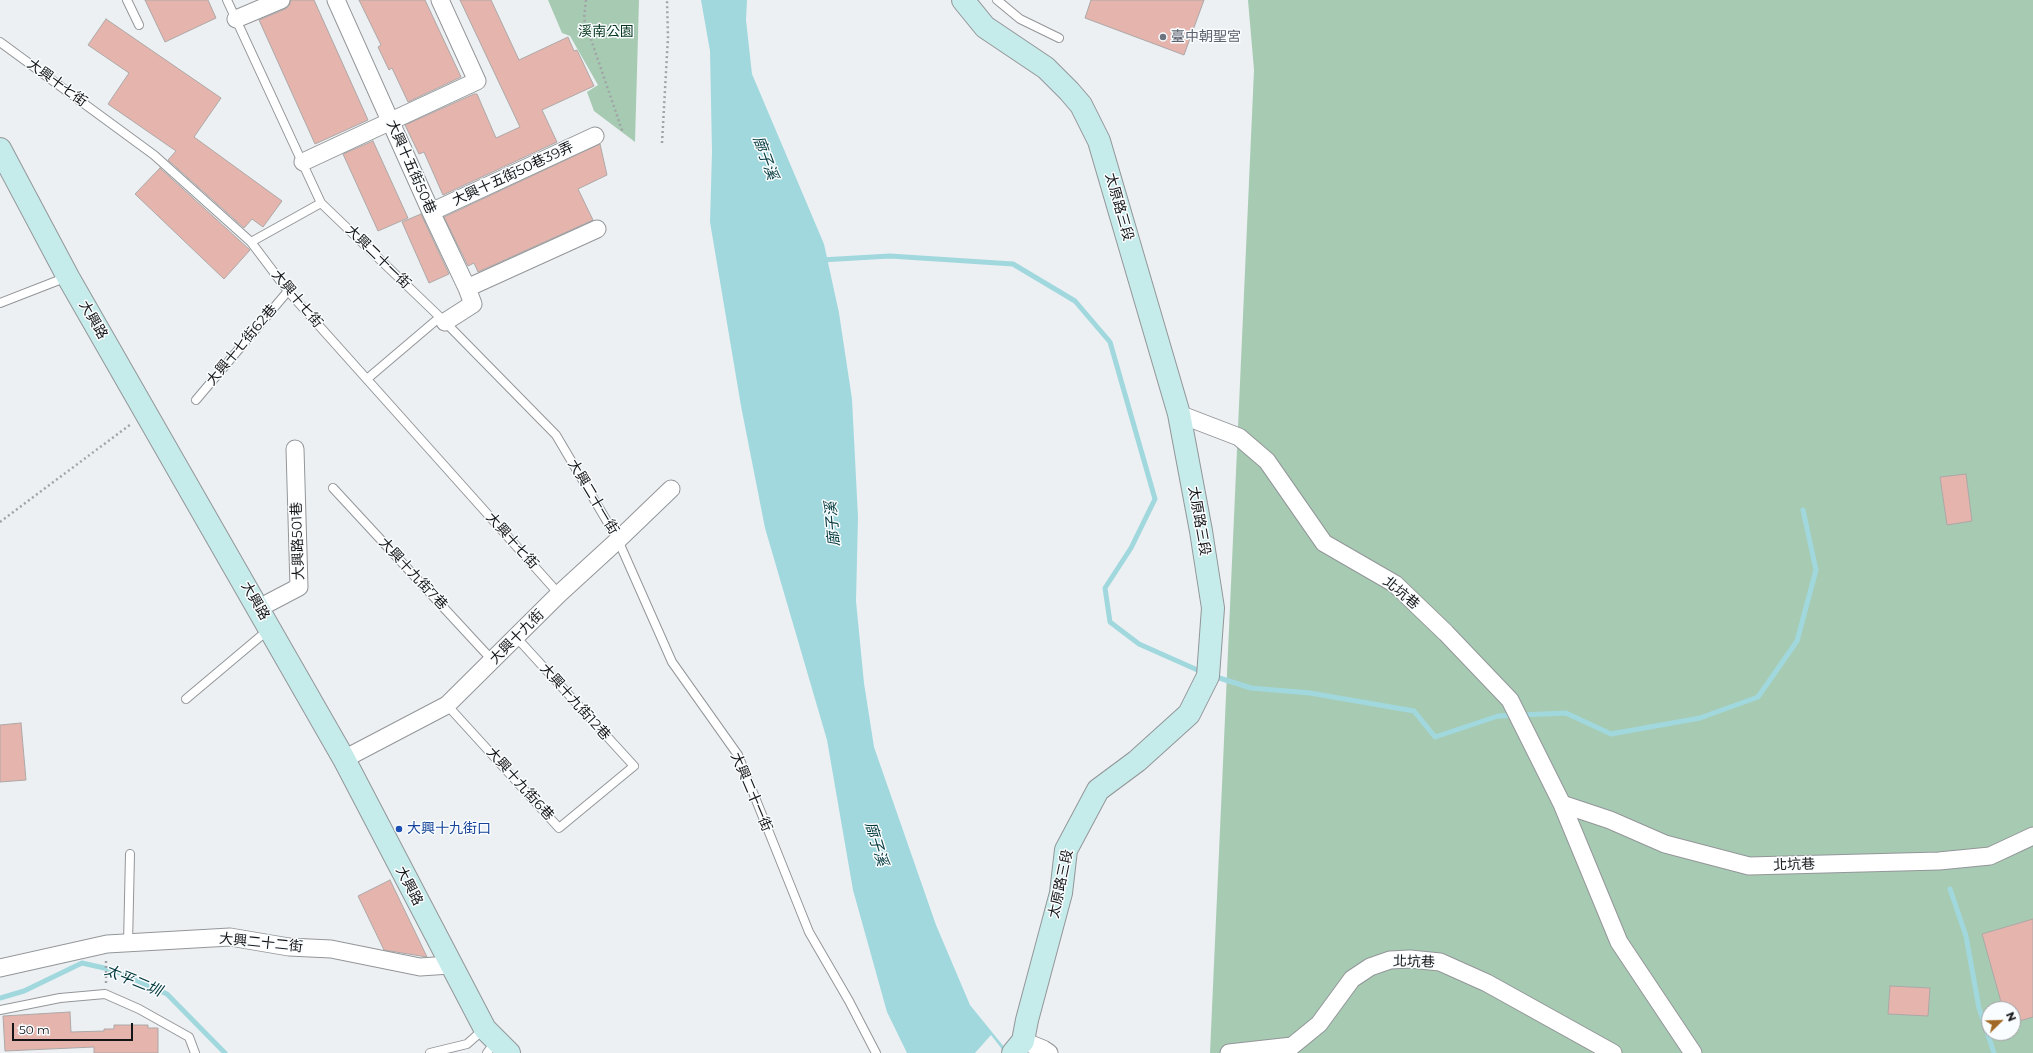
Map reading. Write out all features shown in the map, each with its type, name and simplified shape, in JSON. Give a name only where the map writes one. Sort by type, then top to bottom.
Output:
[{"type":"main road","name":"太原路三段","points":[[963,0],[985,27],[1046,68],[1081,105],[1091,122],[1106,162],[1179,414],[1201,531],[1213,608],[1209,670],[1189,714],[1138,761],[1098,790],[1066,850],[1060,893],[1027,1020],[1017,1048]]},
{"type":"main road","name":"大興路","points":[[0,149],[68,277],[270,628],[344,760],[450,965],[494,1044]]},
{"type":"street","points":[[236,19],[281,0]]},
{"type":"street","name":"大興十五街50巷","points":[[336,0],[431,212],[467,288],[472,304],[443,319]]},
{"type":"street","points":[[303,162],[477,81],[440,0]]},
{"type":"street","name":"大興十五街50巷39弄","points":[[431,212],[595,136]]},
{"type":"street","points":[[467,288],[597,229]]},
{"type":"street","name":"北坑巷","points":[[1179,414],[1239,437],[1267,461],[1324,543],[1395,584],[1446,633],[1510,700],[1562,804],[1619,942],[1693,1053]]},
{"type":"street","name":"大興路501巷","points":[[258,608],[299,587],[295,449]]},
{"type":"street","name":"大興十九街","points":[[344,760],[447,705],[559,594],[618,540],[671,488]]},
{"type":"street","name":"北坑巷","points":[[1562,804],[1610,820],[1665,844],[1749,866],[1939,861],[1990,856],[2033,836]]},
{"type":"street","name":"大興二十二街","points":[[0,968],[107,944],[230,937],[289,947],[331,949],[420,967],[450,965]]},
{"type":"street","name":"北坑巷","points":[[1229,1053],[1292,1046],[1319,1024],[1352,979],[1370,967],[1390,960],[1410,959],[1440,962],[1487,983],[1613,1053]]},
{"type":"street","points":[[1017,1048],[1043,1049],[1049,1053]]},
{"type":"lane","points":[[127,0],[139,25]]},
{"type":"lane","name":"大興二十一街","points":[[227,0],[322,203],[443,319],[556,435],[618,540],[672,662],[738,755],[809,932],[849,1001],[876,1053]]},
{"type":"lane","points":[[997,0],[1020,19],[1059,38]]},
{"type":"lane","name":"大興十七街","points":[[0,42],[154,155],[251,242],[288,290],[559,594]]},
{"type":"lane","points":[[251,242],[322,203]]},
{"type":"lane","points":[[0,303],[68,277]]},
{"type":"lane","name":"大興十七街62巷","points":[[196,400],[288,290]]},
{"type":"lane","points":[[367,379],[443,319]]},
{"type":"lane","name":"大興十九街7巷","points":[[333,488],[493,661]]},
{"type":"lane","points":[[186,699],[270,628]]},
{"type":"lane","name":"大興十九街12巷","points":[[516,637],[634,766]]},
{"type":"lane","name":"大興十九街6巷","points":[[447,705],[559,828],[634,766]]},
{"type":"lane","points":[[128,944],[130,854]]},
{"type":"lane","points":[[0,1010],[60,998],[105,994],[139,1009],[189,1037],[195,1053]]},
{"type":"lane","points":[[430,1053],[467,1044],[494,1044]]},
{"type":"path","points":[[586,0],[584,19],[623,133]]},
{"type":"path","points":[[662,143],[668,36],[667,0]]},
{"type":"path","points":[[0,522],[146,412]]},
{"type":"path","points":[[105,994],[107,944]]},
{"type":"green space","name":"溪南公園","points":[[548,0],[639,0],[635,142],[594,111],[587,92],[598,85],[570,36],[562,33]]},
{"type":"green space","points":[[1248,0],[2033,0],[2033,1053],[1210,1053],[1254,70]]},
{"type":"water","name":"廍子溪","points":[[701,0],[747,0],[746,20],[752,74],[824,244],[839,313],[852,399],[858,517],[856,601],[864,683],[874,747],[936,925],[970,1005],[1009,1053],[907,1053],[887,1012],[853,890],[827,740],[765,528],[741,406],[710,222],[712,152],[710,51]]},
{"type":"pier","points":[[991,1035],[1005,1053],[975,1053]]},
{"type":"building","points":[[145,0],[208,0],[216,18],[165,42]]},
{"type":"building","points":[[291,0],[314,0],[368,120],[315,144],[259,20],[285,9],[289,6]]},
{"type":"building","points":[[359,0],[425,0],[461,77],[408,102],[392,68],[389,70],[378,47],[381,45]]},
{"type":"building","points":[[460,0],[491,0],[519,60],[568,37],[574,51],[577,50],[594,86],[542,110],[557,142],[443,195],[424,152],[419,154],[405,125],[477,94],[496,138],[520,127]]},
{"type":"building","name":"臺中朝聖宮","points":[[1091,0],[1204,0],[1184,55],[1085,18]]},
{"type":"building","points":[[106,19],[221,98],[194,137],[282,201],[263,227],[252,219],[244,228],[168,160],[176,151],[108,104],[129,73],[88,45]]},
{"type":"building","points":[[373,141],[408,218],[378,231],[343,154]]},
{"type":"building","points":[[600,144],[607,175],[578,189],[593,220],[478,272],[474,263],[468,266],[444,217]]},
{"type":"building","points":[[160,168],[250,250],[224,279],[135,194]]},
{"type":"building","points":[[421,214],[449,274],[429,283],[402,222]]},
{"type":"building","points":[[1966,474],[1972,521],[1947,525],[1940,477]]},
{"type":"building","points":[[21,723],[26,780],[0,782],[0,725]]},
{"type":"building","points":[[390,880],[427,957],[384,950],[358,896]]},
{"type":"building","points":[[2033,919],[2033,1017],[2021,1021],[2021,1001],[2001,1001],[1982,934]]},
{"type":"building","points":[[1890,986],[1930,988],[1928,1016],[1888,1014]]},
{"type":"building","points":[[70,1012],[71,1032],[104,1031],[104,1029],[114,1029],[114,1025],[148,1025],[148,1028],[158,1028],[158,1053],[94,1053],[94,1047],[5,1051],[3,1016]]},
{"type":"waterway","points":[[821,260],[890,256],[1013,264],[1075,301],[1110,342],[1155,499],[1131,548],[1105,588],[1110,622],[1139,644],[1202,672]]},
{"type":"waterway","points":[[1213,676],[1251,688],[1310,693],[1414,711],[1435,737],[1498,716],[1566,713],[1611,734],[1700,718],[1758,697],[1797,641],[1816,570],[1803,510]]},
{"type":"waterway","points":[[1950,889],[1966,936],[1979,1008],[1994,1053]]},
{"type":"waterway","name":"太平二圳","points":[[0,998],[24,991],[82,963],[113,970],[167,994],[225,1053]]},
{"type":"place","name":"臺中朝聖宮","points":[[1163,37]]},
{"type":"place","name":"大興十九街口","points":[[399,829]]}]
